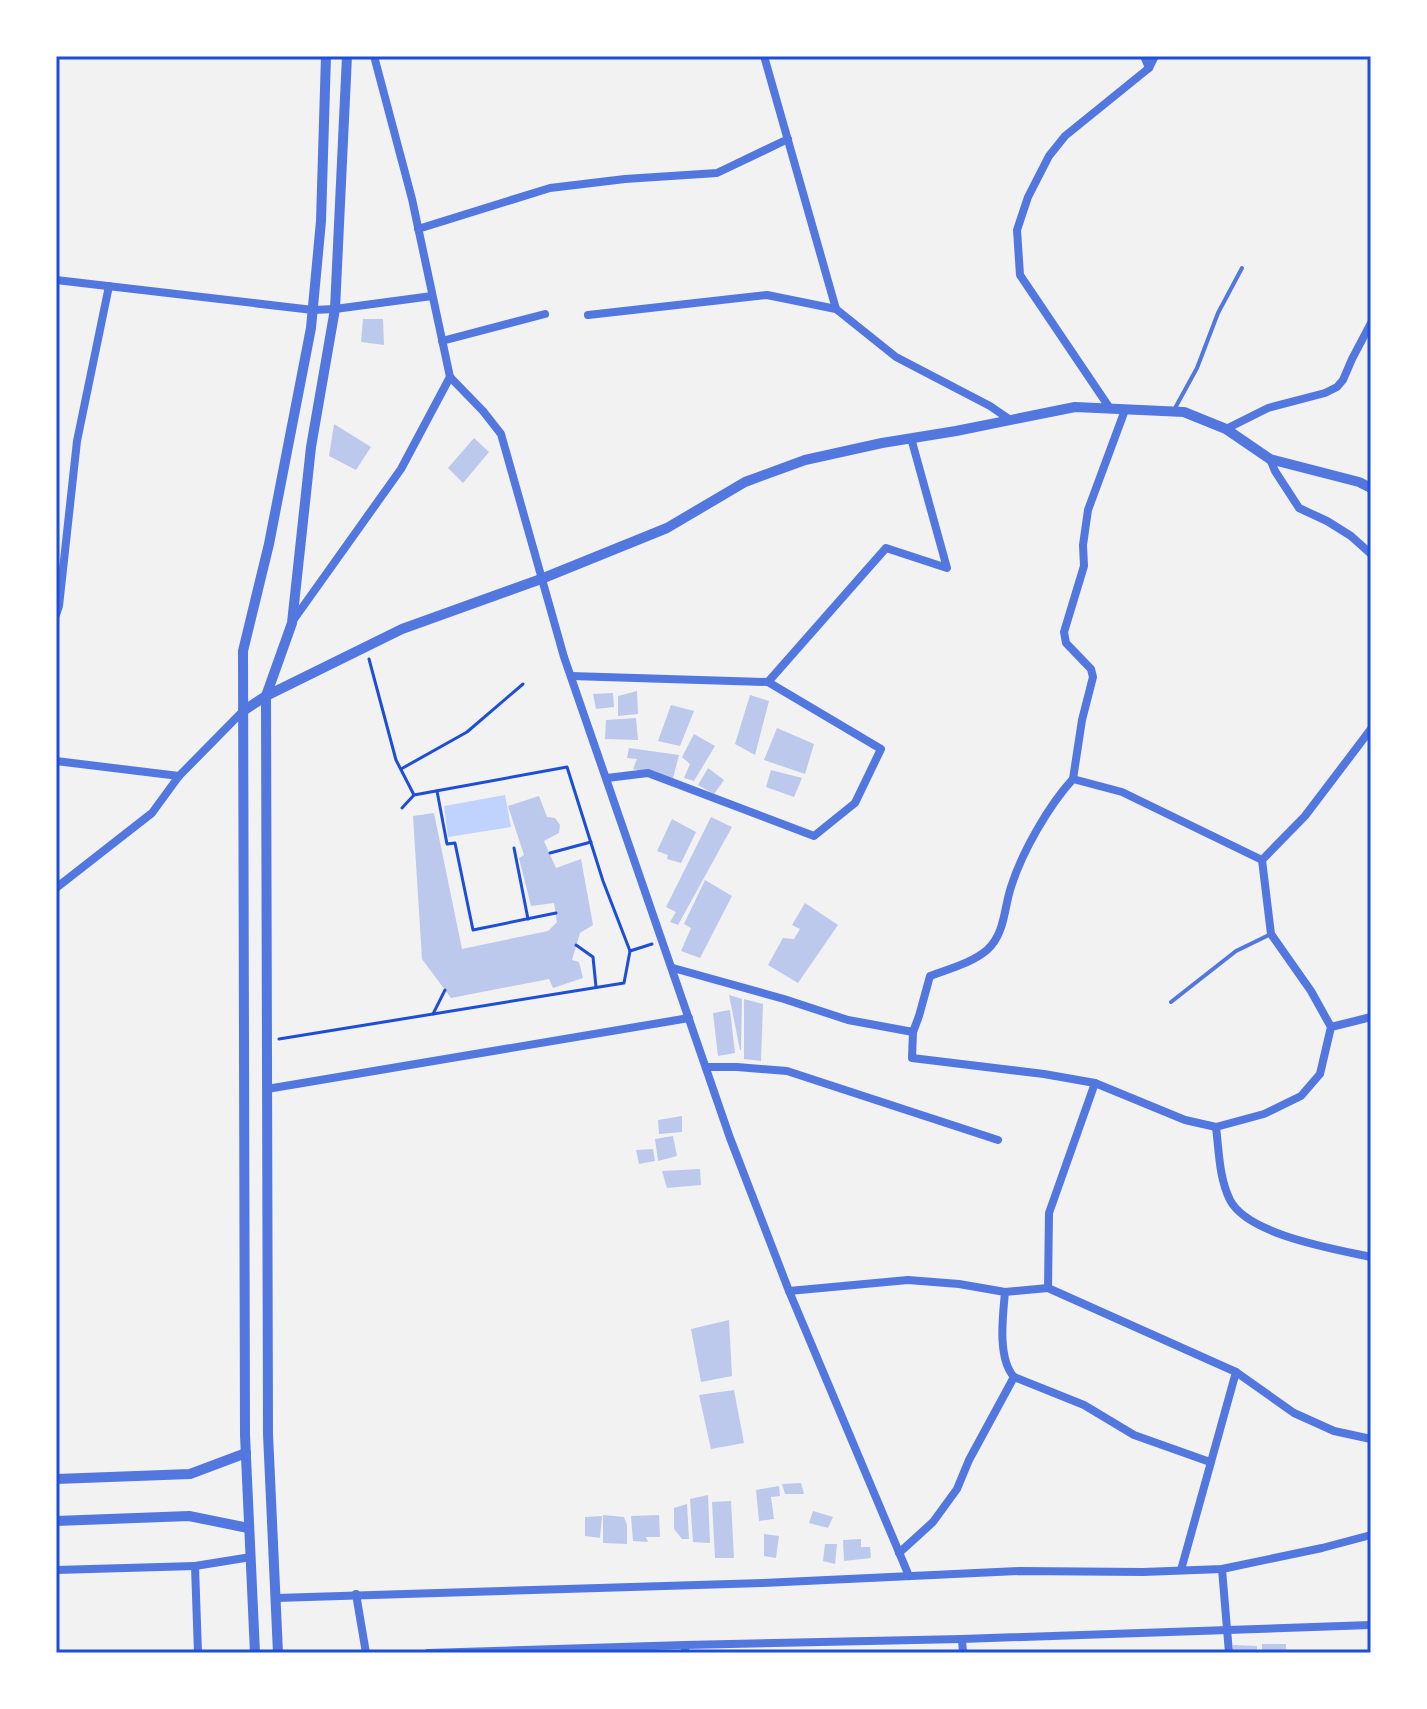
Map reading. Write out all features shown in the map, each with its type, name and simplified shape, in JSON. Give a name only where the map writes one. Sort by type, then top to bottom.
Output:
[{"type":"street","points":[[255,1653],[246,1453],[243,651],[269,544],[313,310],[321,221],[326,56]]},
{"type":"street","points":[[278,1653],[268,1434],[266,696],[292,623],[311,447],[335,309],[347,56]]},
{"type":"street","points":[[374,56],[418,229],[450,377],[501,434],[571,676],[730,1138],[789,1291],[909,1576]]},
{"type":"street","points":[[764,56],[836,309]]},
{"type":"street","points":[[1144,56],[1149,68]]},
{"type":"street","points":[[1109,407],[1020,275],[1017,230],[1028,197],[1049,156],[1065,136],[1149,68],[1155,56]]},
{"type":"street","points":[[418,229],[550,188],[717,173],[788,139]]},
{"type":"street","points":[[56,280],[313,310],[432,296]]},
{"type":"street","points":[[56,615],[77,441],[109,286]]},
{"type":"street","points":[[588,315],[767,295],[836,309],[896,357],[1009,419]]},
{"type":"street","points":[[442,341],[545,314]]},
{"type":"street","points":[[1226,429],[1268,408],[1337,387],[1371,323]]},
{"type":"street","points":[[292,623],[401,469],[450,377]]},
{"type":"street","points":[[56,888],[152,813],[179,776],[243,711],[266,696],[402,629],[541,579],[667,528],[745,482],[805,460],[1075,407],[1109,407],[1184,412],[1226,429],[1270,459],[1359,482],[1371,488]]},
{"type":"street","points":[[1125,410],[1088,510],[1083,545],[1084,566],[1064,632],[1066,643],[1091,669],[1093,677],[1082,720],[1073,779],[1058,796],[1029,846],[1011,885],[999,934],[987,950],[971,960],[930,976],[913,1032],[912,1058],[1095,1083],[1185,1120],[1216,1127],[1264,1114],[1301,1096],[1320,1074],[1331,1027],[1311,991],[1271,934],[1262,860]]},
{"type":"street","points":[[768,682],[886,548],[947,568],[911,438]]},
{"type":"street","points":[[1270,459],[1299,508],[1351,536],[1371,554]]},
{"type":"street","points":[[571,676],[768,682],[881,749],[855,803],[814,836],[648,773],[607,778]]},
{"type":"street","points":[[1262,860],[1305,816],[1371,729]]},
{"type":"street","points":[[56,761],[179,776]]},
{"type":"street","points":[[1073,779],[1122,792],[1262,860]]},
{"type":"street","points":[[673,968],[848,1020],[913,1032]]},
{"type":"street","points":[[1331,1027],[1371,1017]]},
{"type":"street","points":[[267,1089],[689,1018]]},
{"type":"street","points":[[706,1067],[787,1071],[998,1140]]},
{"type":"street","points":[[1048,1288],[1049,1213],[1095,1083]]},
{"type":"street","points":[[1216,1127],[1221,1174],[1230,1200],[1238,1212],[1254,1224],[1302,1241],[1371,1257]]},
{"type":"street","points":[[789,1291],[908,1280],[1005,1292],[1048,1288],[1236,1372],[1294,1413],[1334,1431],[1371,1439]]},
{"type":"street","points":[[1005,1292],[1004,1349],[1008,1370],[1014,1377],[1084,1405],[1134,1435],[1210,1462]]},
{"type":"street","points":[[245,1299],[268,1299]]},
{"type":"street","points":[[1181,1570],[1236,1372]]},
{"type":"street","points":[[899,1553],[933,1522],[957,1489],[969,1460],[1014,1377]]},
{"type":"street","points":[[56,1479],[190,1474],[246,1453]]},
{"type":"street","points":[[56,1521],[189,1516],[248,1528]]},
{"type":"street","points":[[276,1598],[747,1584],[1019,1571],[1222,1569],[1371,1535]]},
{"type":"street","points":[[56,1570],[195,1566],[251,1557]]},
{"type":"street","points":[[195,1566],[198,1653]]},
{"type":"street","points":[[1222,1569],[1229,1653]]},
{"type":"street","points":[[356,1594],[366,1653]]},
{"type":"street","points":[[428,1653],[685,1649],[1371,1625]]},
{"type":"street","points":[[962,1639],[963,1653]]},
{"type":"lane","points":[[1173,411],[1197,368],[1218,313],[1242,268]]},
{"type":"lane","points":[[1171,1002],[1236,951],[1271,934]]},
{"type":"path","points":[[366,647],[396,760],[414,795]]},
{"type":"path","points":[[401,769],[467,732],[523,684]]},
{"type":"path","points":[[268,1041],[624,983],[630,951],[567,767],[414,795],[402,808]]},
{"type":"path","points":[[437,791],[447,844],[455,843],[473,930],[556,913]]},
{"type":"path","points":[[550,853],[591,842]]},
{"type":"path","points":[[514,848],[528,919]]},
{"type":"path","points":[[630,951],[663,940]]},
{"type":"path","points":[[576,945],[593,957],[596,987]]},
{"type":"path","points":[[433,1014],[445,990]]},
{"type":"water","points":[[505,795],[511,827],[448,837],[444,806]]},
{"type":"building","points":[[363,319],[383,319],[384,345],[361,342]]},
{"type":"building","points":[[334,424],[371,447],[356,470],[329,456]]},
{"type":"building","points":[[474,438],[489,452],[463,483],[448,468]]},
{"type":"building","points":[[637,691],[638,714],[618,716],[618,696]]},
{"type":"building","points":[[613,693],[614,707],[596,709],[593,694]]},
{"type":"building","points":[[750,695],[769,701],[755,755],[735,744]]},
{"type":"building","points":[[671,705],[694,711],[680,746],[658,741]]},
{"type":"building","points":[[636,718],[638,740],[605,739],[606,720]]},
{"type":"building","points":[[777,728],[814,744],[805,774],[764,760]]},
{"type":"building","points":[[694,734],[715,746],[694,781],[684,778],[690,764],[682,757]]},
{"type":"building","points":[[629,748],[679,755],[673,778],[633,769],[637,759],[627,758]]},
{"type":"building","points":[[708,768],[724,780],[714,794],[698,785]]},
{"type":"building","points":[[771,770],[802,778],[794,797],[766,787]]},
{"type":"building","points":[[539,796],[547,817],[555,818],[560,825],[559,833],[544,841],[556,868],[581,859],[593,925],[580,933],[572,960],[579,962],[583,978],[553,988],[549,979],[451,998],[422,959],[413,816],[434,813],[462,949],[548,931],[557,922],[554,903],[531,906],[519,858],[524,855],[508,806]]},
{"type":"building","points":[[711,817],[732,827],[678,925],[670,922],[676,912],[666,907]]},
{"type":"building","points":[[672,819],[696,832],[681,863],[667,859],[668,855],[657,851]]},
{"type":"building","points":[[705,880],[732,896],[700,958],[681,951],[691,928],[684,924]]},
{"type":"building","points":[[805,903],[838,925],[798,983],[768,965],[783,938],[794,939],[800,929],[792,925]]},
{"type":"building","points":[[729,995],[742,999],[741,1050],[740,1050]]},
{"type":"building","points":[[744,999],[763,1004],[761,1061],[744,1059]]},
{"type":"building","points":[[730,1010],[735,1053],[718,1056],[713,1013]]},
{"type":"building","points":[[682,1116],[682,1132],[659,1134],[658,1120]]},
{"type":"building","points":[[673,1136],[677,1156],[658,1161],[655,1139]]},
{"type":"building","points":[[653,1149],[655,1161],[639,1164],[636,1150]]},
{"type":"building","points":[[700,1169],[701,1185],[667,1188],[662,1171]]},
{"type":"building","points":[[729,1320],[732,1376],[701,1382],[691,1329]]},
{"type":"building","points":[[734,1390],[744,1443],[711,1449],[699,1395]]},
{"type":"building","points":[[801,1483],[804,1494],[785,1494],[782,1484]]},
{"type":"building","points":[[779,1486],[780,1496],[771,1497],[774,1519],[759,1521],[756,1490]]},
{"type":"building","points":[[708,1495],[710,1543],[693,1542],[690,1499]]},
{"type":"building","points":[[731,1501],[734,1558],[715,1558],[712,1502]]},
{"type":"building","points":[[687,1504],[689,1539],[682,1539],[674,1529],[674,1508]]},
{"type":"building","points":[[813,1511],[833,1517],[828,1528],[809,1523]]},
{"type":"building","points":[[603,1515],[624,1517],[627,1544],[603,1543]]},
{"type":"building","points":[[659,1515],[660,1537],[646,1537],[648,1542],[633,1541],[631,1516]]},
{"type":"building","points":[[602,1516],[600,1538],[585,1536],[585,1517]]},
{"type":"building","points":[[764,1534],[779,1536],[776,1558],[764,1556]]},
{"type":"building","points":[[861,1539],[861,1547],[870,1547],[871,1558],[844,1561],[843,1540]]},
{"type":"building","points":[[825,1544],[837,1544],[835,1564],[823,1561]]},
{"type":"building","points":[[1262,1644],[1286,1644],[1286,1653],[1262,1653]]},
{"type":"building","points":[[1233,1645],[1257,1646],[1257,1653],[1233,1653]]}]
